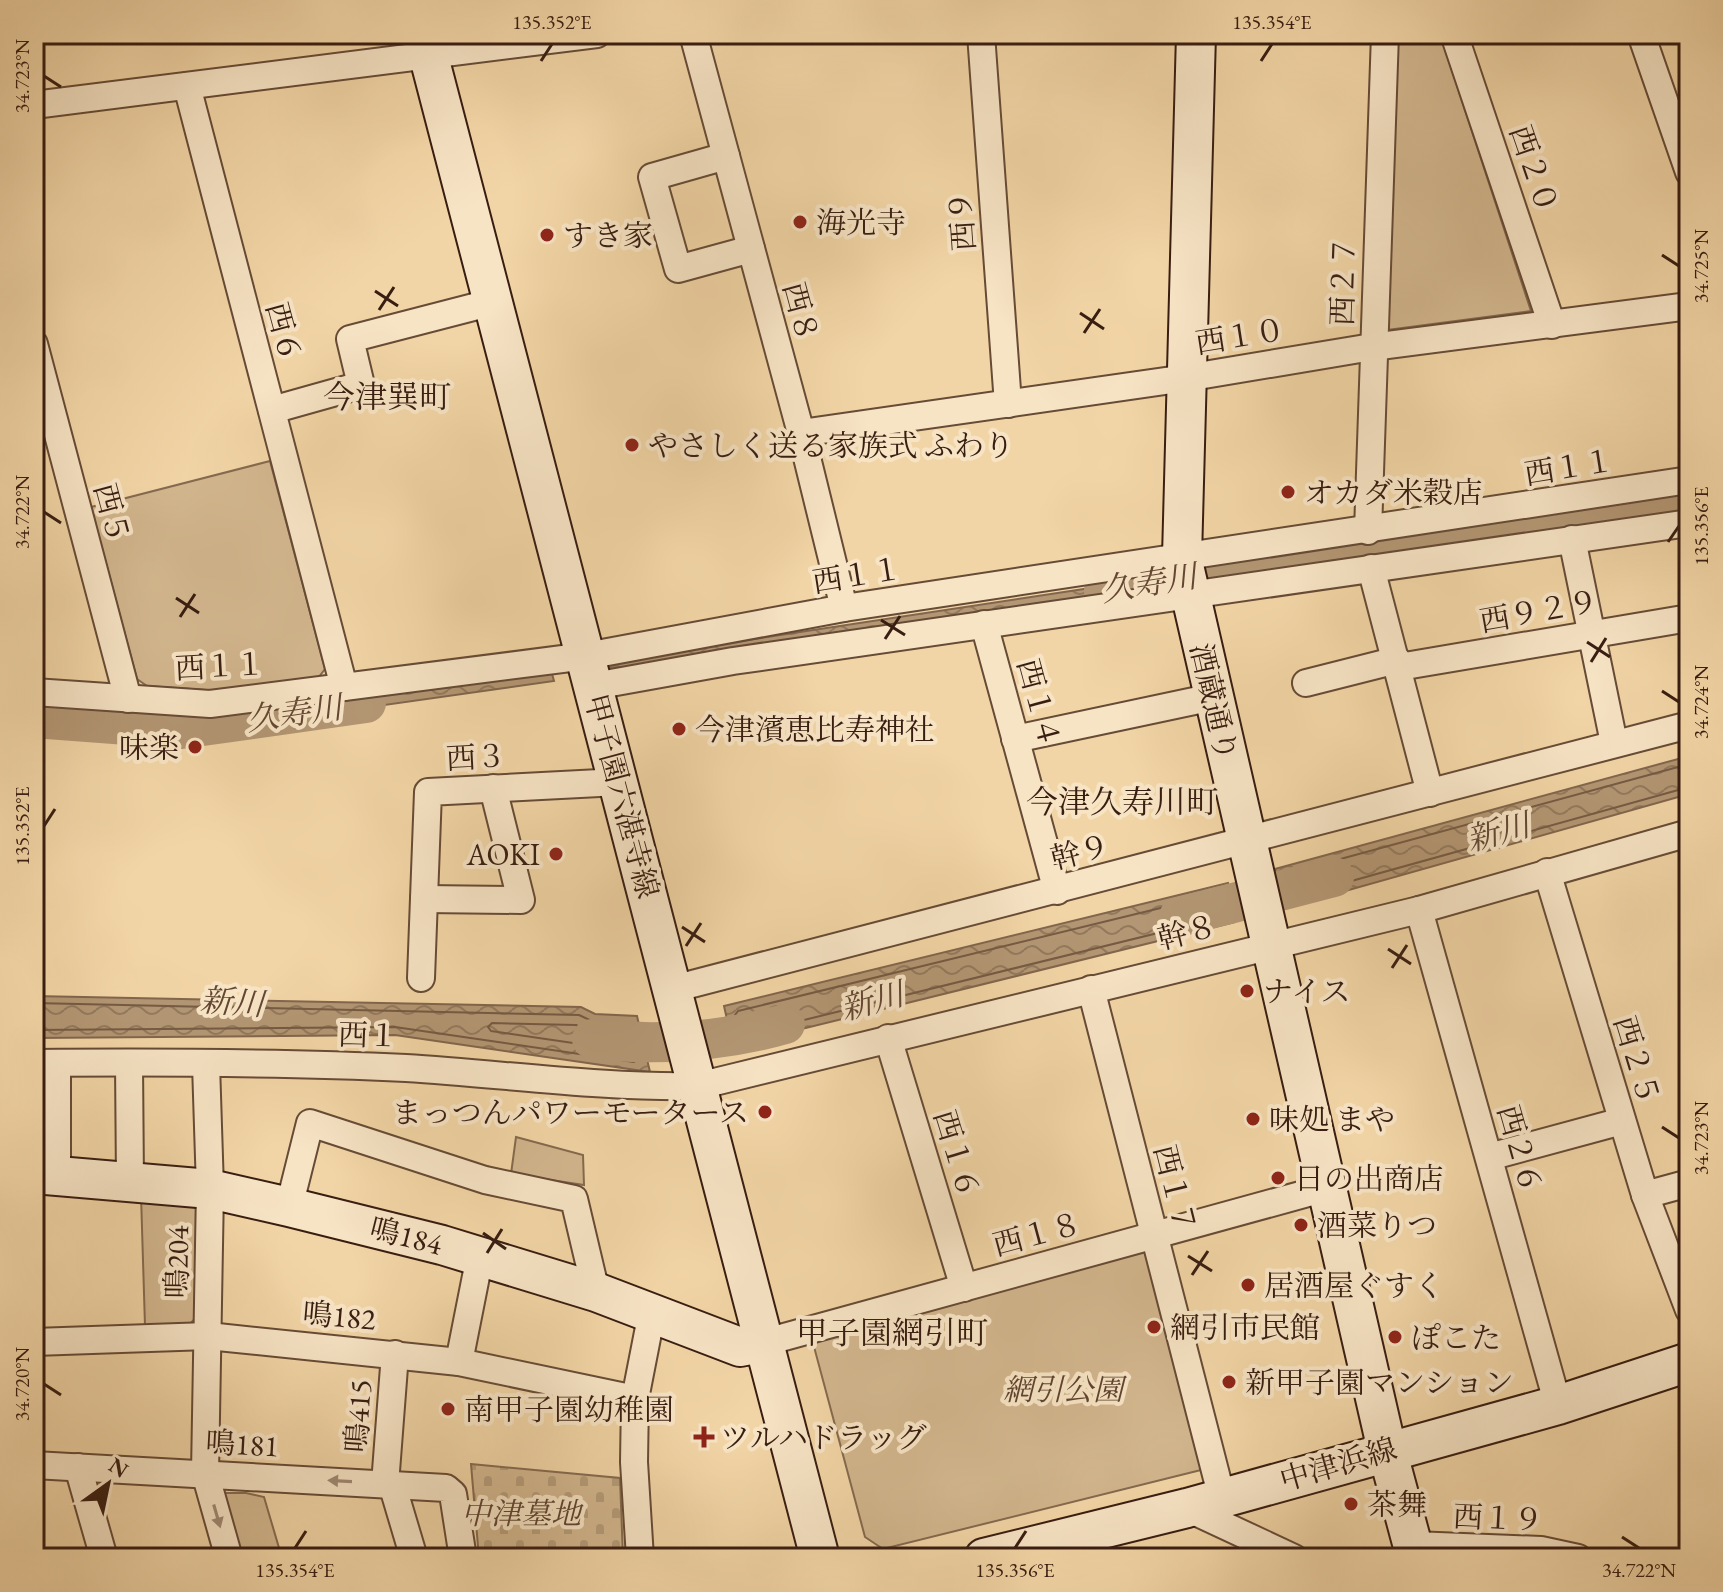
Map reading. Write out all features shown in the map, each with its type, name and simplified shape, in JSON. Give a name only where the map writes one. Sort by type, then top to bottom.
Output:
[{"type":"street","points":[[34,105],[187,86],[425,44],[597,34]]},
{"type":"street","name":"西８","points":[[693,34],[801,433],[844,608]]},
{"type":"street","name":"西９","points":[[981,34],[1008,404]]},
{"type":"street","name":"酒蔵通り","points":[[1196,34],[1186,378],[1186,577],[1387,1450],[1415,1552]]},
{"type":"street","name":"西２７","points":[[1368,531],[1385,34]]},
{"type":"street","name":"西２０","points":[[1454,34],[1552,325]]},
{"type":"street","points":[[1641,34],[1689,172]]},
{"type":"street","name":"甲子園六湛寺線","points":[[425,44],[820,1558]]},
{"type":"street","name":"西６","points":[[187,86],[344,687]]},
{"type":"street","points":[[726,156],[652,177],[678,269],[751,249]]},
{"type":"street","points":[[272,410],[361,385],[350,339],[493,302]]},
{"type":"street","name":"西１０","points":[[801,433],[1186,378],[1372,347],[1689,306]]},
{"type":"street","name":"西５","points":[[34,344],[128,699]]},
{"type":"street","name":"西１１","points":[[34,692],[210,704],[344,687],[590,671],[844,608],[1186,577],[1368,531],[1689,480]]},
{"type":"street","points":[[590,671],[984,624],[1186,577],[1371,568],[1689,523]]},
{"type":"street","points":[[1572,539],[1614,743]]},
{"type":"street","points":[[1371,568],[1430,793]]},
{"type":"street","name":"西９２９","points":[[1306,683],[1398,664],[1689,618]]},
{"type":"street","name":"西１４","points":[[984,624],[1057,891]]},
{"type":"street","points":[[1015,739],[1213,697]]},
{"type":"street","name":"幹９","points":[[676,998],[1057,891],[1248,854],[1430,793],[1689,725]]},
{"type":"street","name":"西３","points":[[421,978],[428,792],[619,782]]},
{"type":"street","points":[[424,899],[521,900],[493,788]]},
{"type":"street","name":"幹８","points":[[696,1076],[888,1038],[1091,989],[1268,936],[1419,910],[1689,833]]},
{"type":"street","name":"西２５","points":[[1547,872],[1645,1195],[1689,1310]]},
{"type":"street","name":"西２６","points":[[1419,910],[1558,1405]]},
{"type":"street","name":"西１７","points":[[1091,989],[1154,1235],[1204,1503]]},
{"type":"street","name":"西１６","points":[[888,1038],[964,1288]]},
{"type":"street","points":[[46,1063],[46,1175]]},
{"type":"street","name":"西１","points":[[46,1063],[365,1066],[500,1074],[636,1087],[696,1076]]},
{"type":"street","points":[[129,1063],[130,1183]]},
{"type":"street","name":"鳴204","points":[[206,1064],[210,1189],[205,1473],[229,1558]]},
{"type":"street","points":[[1489,1157],[1622,1121]]},
{"type":"street","points":[[289,1207],[310,1123],[485,1180],[574,1199],[596,1292]]},
{"type":"street","name":"鳴184","points":[[46,1175],[210,1189],[289,1207],[480,1256],[596,1292],[740,1347],[766,1342]]},
{"type":"street","points":[[1645,1195],[1689,1183]]},
{"type":"street","name":"西１８","points":[[766,1342],[1326,1188]]},
{"type":"street","points":[[459,1362],[480,1256]]},
{"type":"street","points":[[640,1558],[634,1476],[635,1399],[652,1312]]},
{"type":"street","name":"鳴182","points":[[34,1342],[208,1336],[459,1362],[635,1399]]},
{"type":"street","name":"鳴415","points":[[388,1484],[395,1354]]},
{"type":"street","name":"中津浜線","points":[[984,1558],[1059,1549],[1387,1450],[1558,1405],[1689,1362]]},
{"type":"street","name":"鳴181","points":[[34,1465],[446,1488],[453,1494],[463,1558]]},
{"type":"street","points":[[78,1467],[104,1558]]},
{"type":"street","points":[[388,1484],[414,1558]]},
{"type":"street","points":[[1204,1503],[1285,1557]]},
{"type":"street","name":"西１９","points":[[1415,1552],[1541,1550],[1578,1558]]},
{"type":"green space","points":[[1393,34],[1440,34],[1531,311],[1387,330]]},
{"type":"green space","points":[[270,461],[325,669],[318,678],[221,691],[147,686],[137,679],[91,507]]},
{"type":"green space","points":[[516,1137],[583,1155],[584,1185],[511,1174]]},
{"type":"green space","points":[[141,1195],[194,1204],[201,1218],[199,1314],[190,1324],[145,1326]]},
{"type":"green space","name":"網引公園","points":[[1142,1250],[1149,1258],[1201,1470],[883,1549],[865,1537],[813,1343]]},
{"type":"green space","name":"中津墓地","points":[[471,1464],[620,1478],[623,1558],[479,1558]]},
{"type":"green space","points":[[221,1493],[264,1497],[282,1558],[240,1558]]},
{"type":"water","points":[[1157,578],[1159,588],[611,673],[608,661]]},
{"type":"water","points":[[551,670],[554,681],[314,715],[312,706]]},
{"type":"water","points":[[34,709],[178,721],[179,736],[34,726]]},
{"type":"water","points":[[1689,756],[1689,794],[1285,908],[1275,869]]},
{"type":"water","points":[[1228,883],[1235,922],[733,1046],[724,1006]]},
{"type":"water","points":[[34,996],[581,1007],[595,1014],[637,1016],[650,1072],[395,1035],[34,1038]]},
{"type":"waterway","name":"久寿川","points":[[1104,591],[1689,500]]},
{"type":"waterway","name":"久寿川","points":[[34,718],[181,729],[366,703]]},
{"type":"waterway","name":"新川","points":[[1179,917],[1334,877]]},
{"type":"waterway","name":"新川","points":[[592,1039],[689,1041],[737,1035],[785,1024]]},
{"type":"place","name":"海光寺","points":[[800,222]]},
{"type":"place","name":"すき家","points":[[547,235]]},
{"type":"place","name":"やさしく送る家族式 ふわり","points":[[632,445]]},
{"type":"place","name":"オカダ米穀店","points":[[1288,492]]},
{"type":"place","name":"今津濱恵比寿神社","points":[[679,729]]},
{"type":"place","name":"味楽","points":[[195,747]]},
{"type":"place","name":"AOKI","points":[[556,854]]},
{"type":"place","name":"ナイス","points":[[1247,991]]},
{"type":"place","name":"まっつんパワーモータース","points":[[765,1112]]},
{"type":"place","name":"味処 まや","points":[[1253,1119]]},
{"type":"place","name":"日の出商店","points":[[1278,1178]]},
{"type":"place","name":"酒菜りつ","points":[[1301,1225]]},
{"type":"place","name":"居酒屋ぐすく","points":[[1248,1285]]},
{"type":"place","name":"網引市民館","points":[[1154,1327]]},
{"type":"place","name":"ぽこた","points":[[1395,1337]]},
{"type":"place","name":"新甲子園マンション","points":[[1229,1382]]},
{"type":"place","name":"南甲子園幼稚園","points":[[448,1409]]},
{"type":"place","name":"ツルハドラッグ","points":[[704,1437]]},
{"type":"place","name":"茶舞","points":[[1351,1504]]},
{"type":"district","name":"今津巽町","points":[[387,397]]},
{"type":"district","name":"今津久寿川町","points":[[1122,802]]},
{"type":"district","name":"甲子園網引町","points":[[892,1333]]}]
